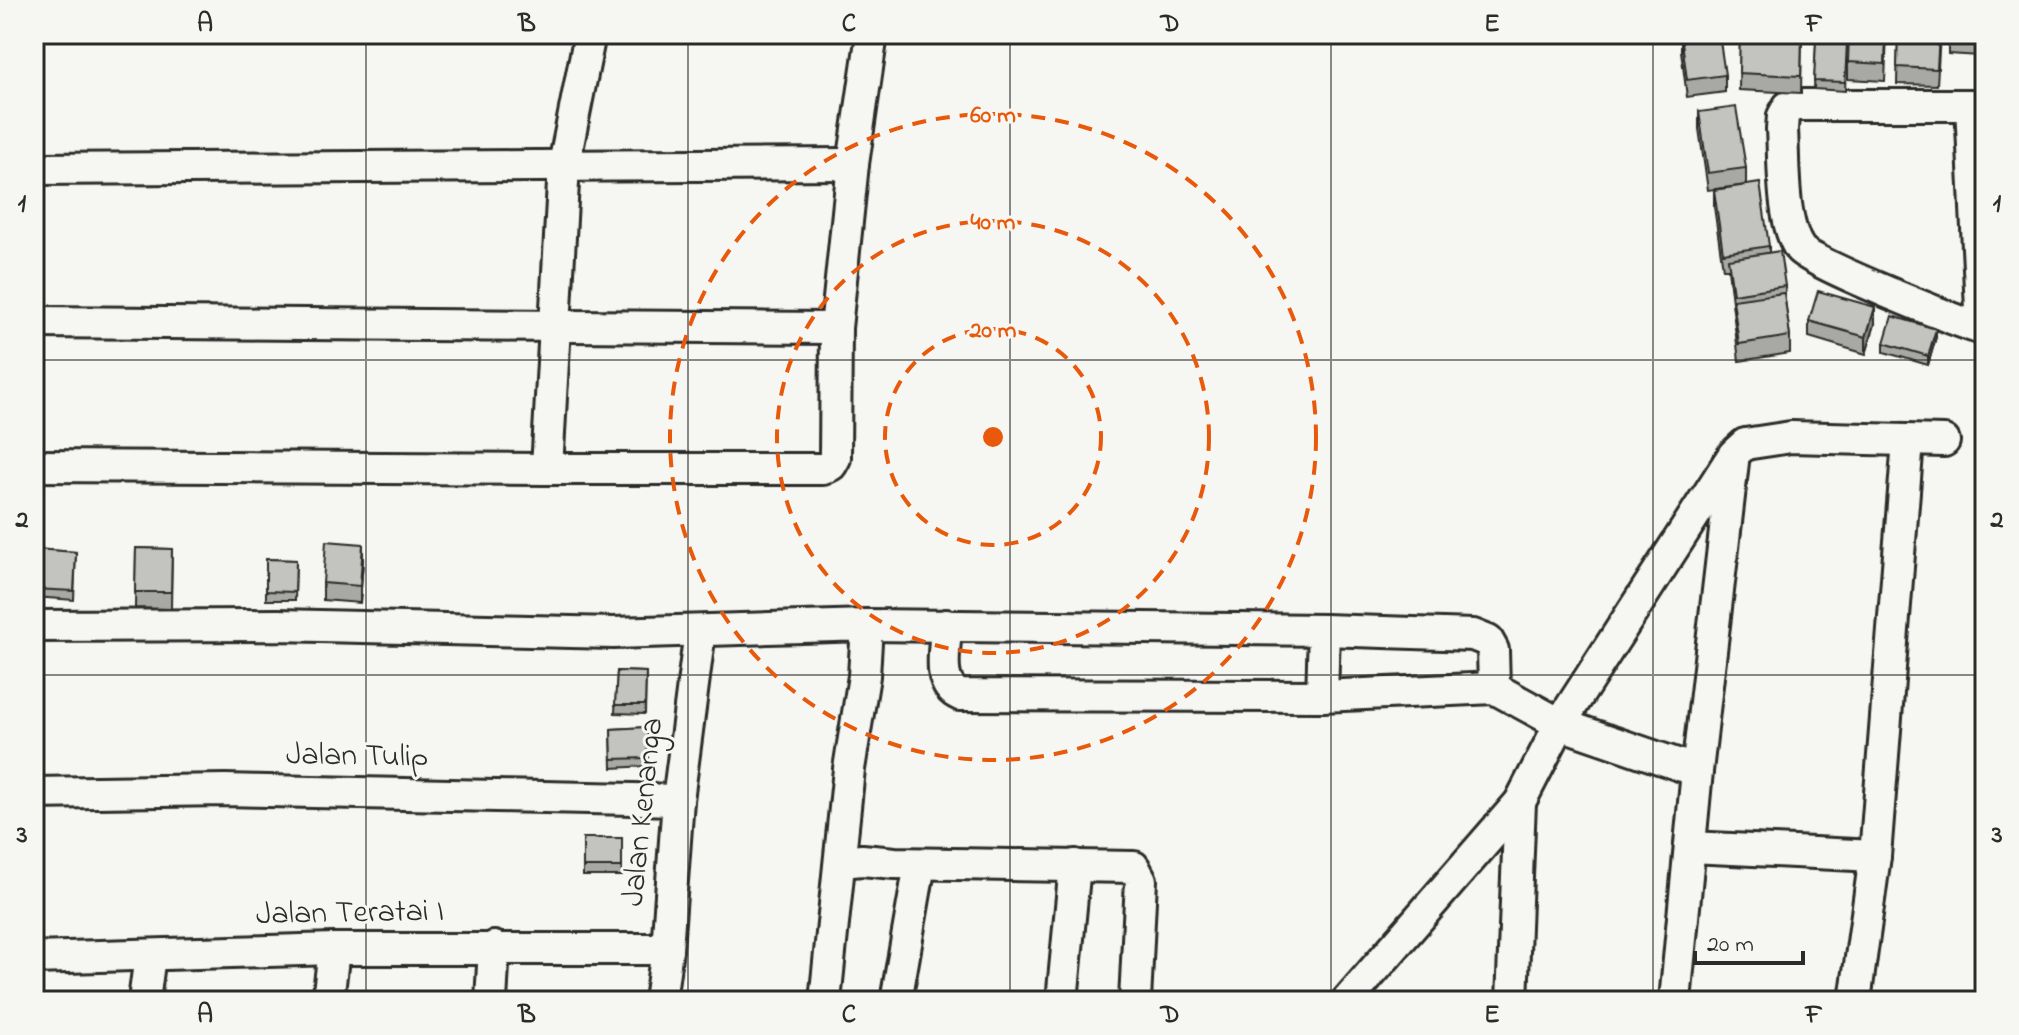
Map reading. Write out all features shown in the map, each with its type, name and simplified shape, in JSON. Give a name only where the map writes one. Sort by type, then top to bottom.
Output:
[{"type":"street","points":[[547,469],[564,165],[590,34]]},
{"type":"street","points":[[34,466],[823,469],[831,465],[835,458],[836,328],[853,164],[872,34]]},
{"type":"street","points":[[1978,105],[1984,329],[1831,268],[1801,250],[1789,219],[1782,129],[1783,116],[1788,107],[1978,105]]},
{"type":"street","points":[[34,169],[853,164]]},
{"type":"street","points":[[34,322],[836,328]]},
{"type":"street","points":[[1347,1001],[1520,802],[1560,724],[1734,454],[1745,444],[1791,437],[1944,441]]},
{"type":"street","points":[[1855,1001],[1875,856],[1908,441]]},
{"type":"street","points":[[1675,1001],[1697,771],[1734,454]]},
{"type":"street","points":[[34,626],[278,625],[613,633],[946,625],[1473,635],[1488,641],[1493,650],[1494,688]]},
{"type":"street","points":[[825,1001],[851,861],[849,769],[864,676],[867,625]]},
{"type":"street","points":[[946,625],[944,681],[951,691],[960,695],[1322,696],[1494,688],[1560,724],[1697,771]]},
{"type":"street","points":[[1322,696],[1324,630]]},
{"type":"street","name":"Jalan Kenanga","points":[[660,1001],[678,800],[700,631]]},
{"type":"street","name":"Jalan Tulip","points":[[34,793],[225,790],[678,800]]},
{"type":"street","points":[[1512,1001],[1520,802]]},
{"type":"street","points":[[1690,847],[1875,856]]},
{"type":"street","points":[[851,861],[1134,867],[1141,880],[1135,1001]]},
{"type":"street","points":[[896,1001],[907,864]]},
{"type":"street","points":[[1062,1001],[1075,865]]},
{"type":"street","points":[[491,1001],[494,947]]},
{"type":"street","points":[[328,1001],[334,949]]},
{"type":"street","name":"Jalan Teratai I","points":[[34,958],[334,949],[667,949]]},
{"type":"street","points":[[144,1001],[150,955]]},
{"type":"building","points":[[1681,34],[1719,34],[1725,75],[1687,80]]},
{"type":"building","points":[[1740,34],[1802,34],[1801,76],[1739,73]]},
{"type":"building","points":[[1849,34],[1886,34],[1885,64],[1848,62]]},
{"type":"building","points":[[1898,34],[1939,34],[1937,69],[1897,67]]},
{"type":"building","points":[[1948,34],[1980,34],[1980,39],[1948,37]]},
{"type":"building","points":[[1816,41],[1847,42],[1845,82],[1814,81]]},
{"type":"building","points":[[1736,107],[1746,168],[1708,173],[1699,112]]},
{"type":"building","points":[[1760,183],[1769,246],[1723,253],[1714,190]]},
{"type":"building","points":[[1780,251],[1785,286],[1733,294],[1728,259]]},
{"type":"building","points":[[1818,291],[1875,307],[1866,337],[1809,321]]},
{"type":"building","points":[[1784,293],[1790,336],[1739,344],[1733,300]]},
{"type":"building","points":[[1892,316],[1936,329],[1928,356],[1884,343]]},
{"type":"building","points":[[326,541],[363,544],[360,586],[323,583]]},
{"type":"building","points":[[136,548],[172,549],[171,592],[135,592]]},
{"type":"building","points":[[34,549],[76,552],[74,591],[34,589]]},
{"type":"building","points":[[266,559],[296,560],[295,592],[266,591]]},
{"type":"building","points":[[617,671],[646,672],[645,705],[615,705]]},
{"type":"building","points":[[647,727],[648,758],[612,759],[611,729]]},
{"type":"building","points":[[583,838],[622,838],[622,867],[583,867]]}]
